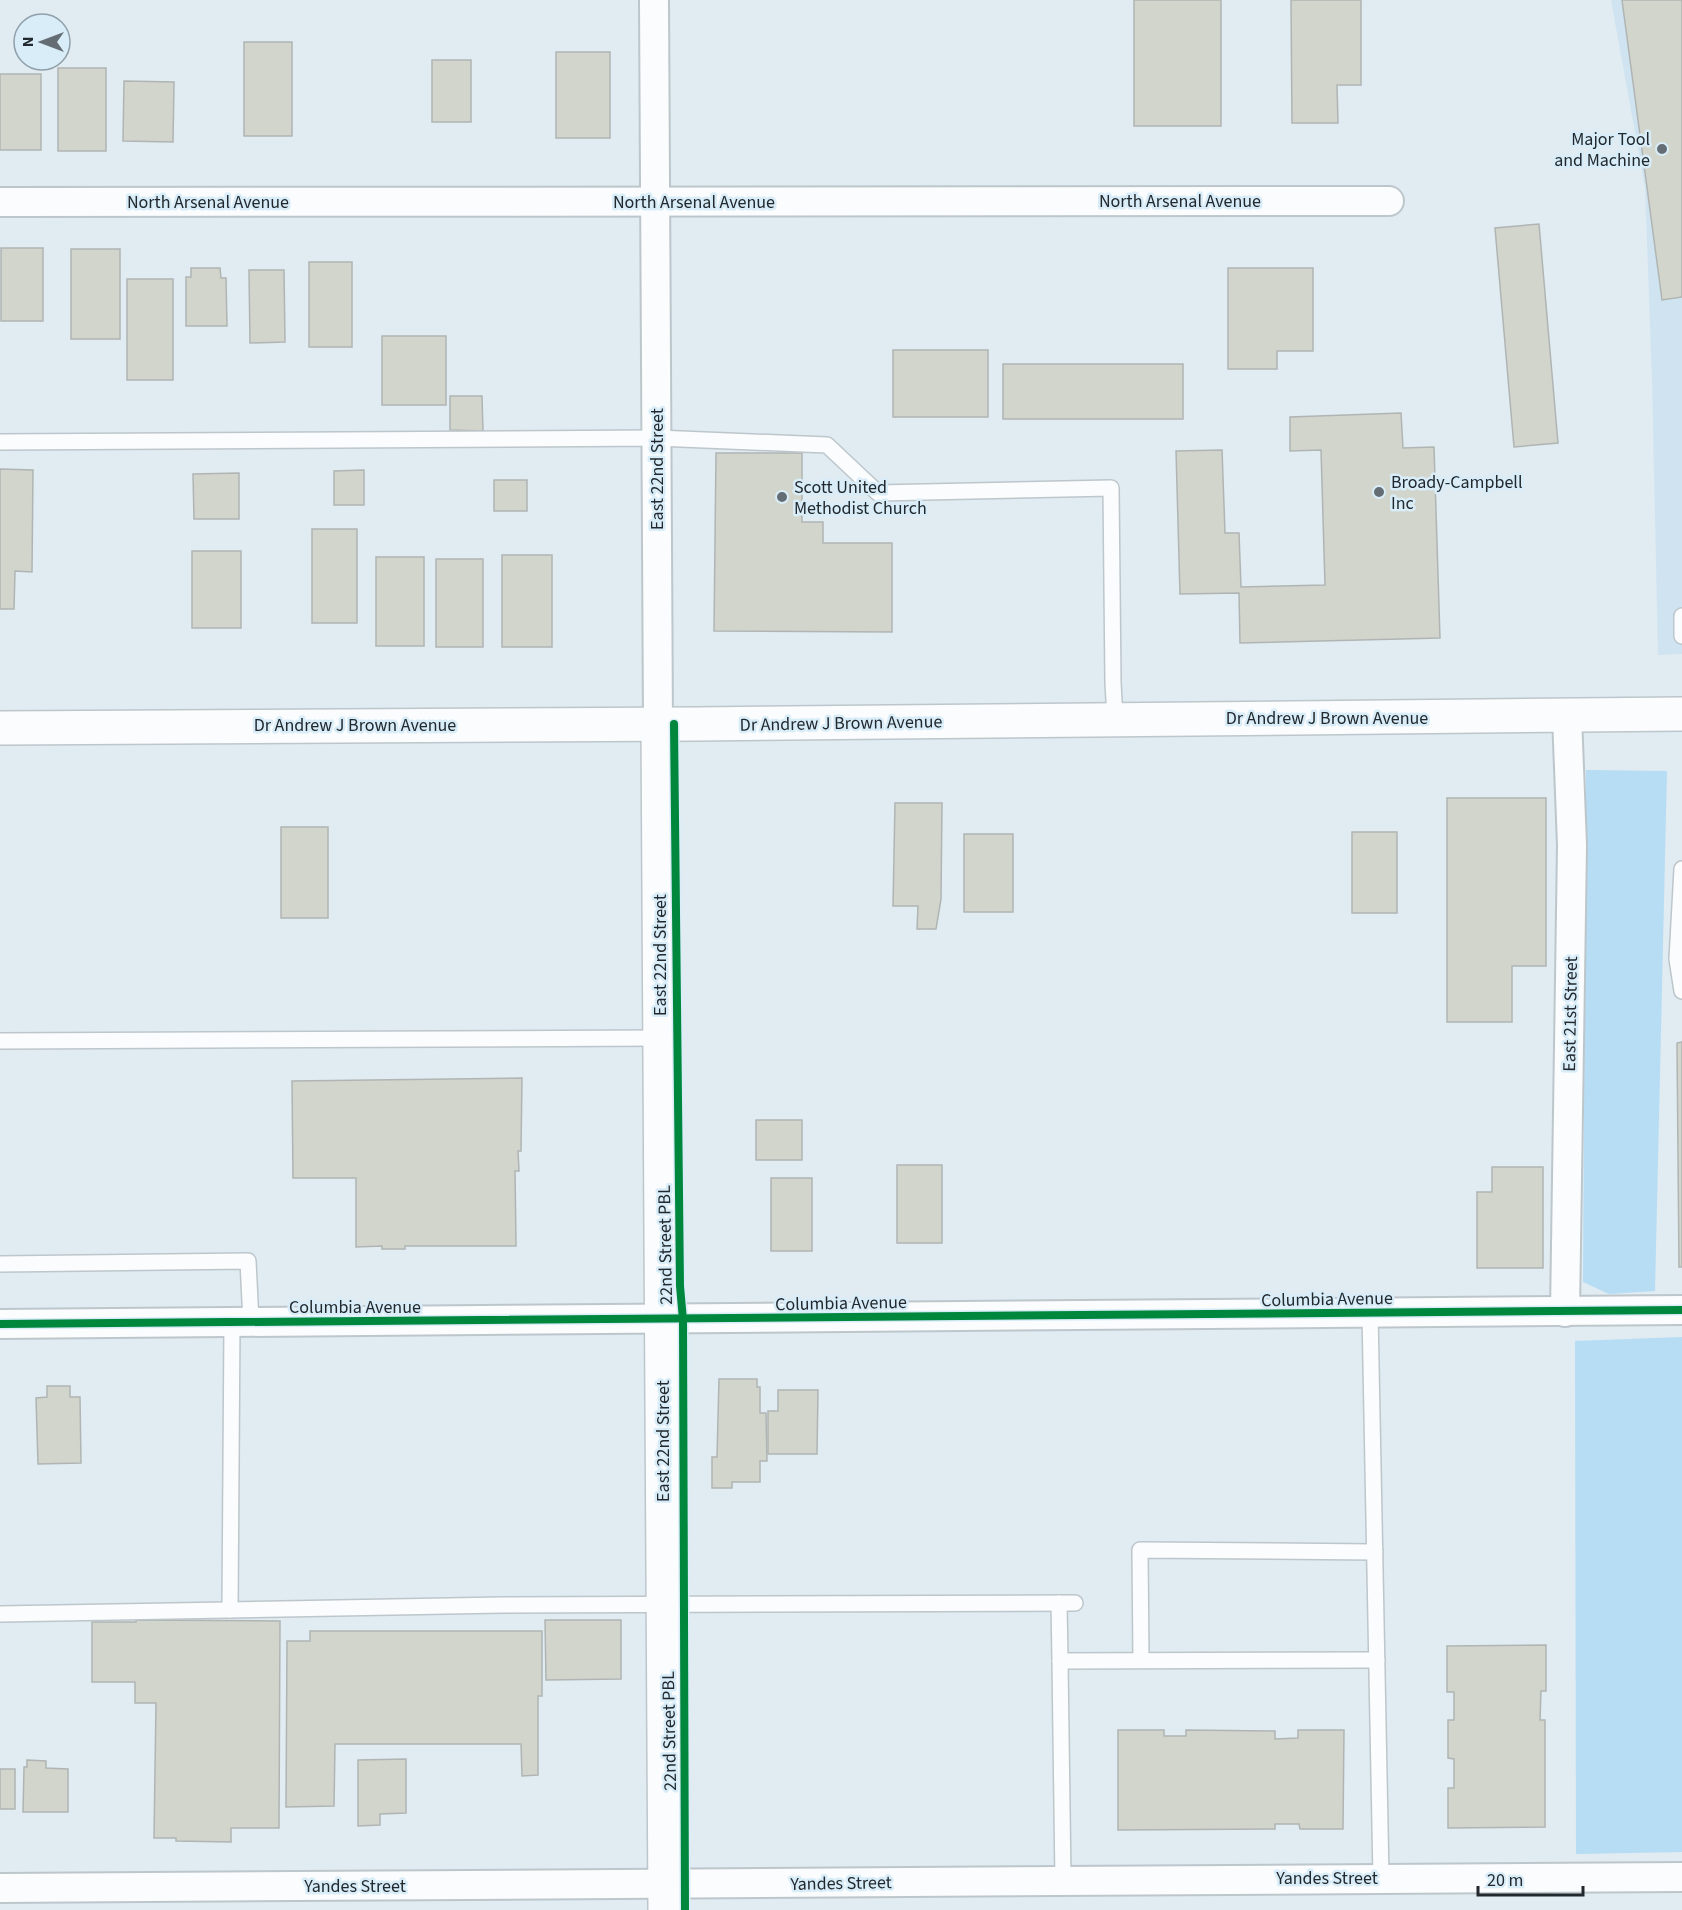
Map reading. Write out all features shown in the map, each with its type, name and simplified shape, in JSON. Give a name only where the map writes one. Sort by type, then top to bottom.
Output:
[{"type":"main road","name":"Dr Andrew J Brown Avenue","points":[[0,728],[1682,714]]},
{"type":"main road","name":"East 22nd Street","points":[[658,724],[665,1897]]},
{"type":"street","name":"East 22nd Street","points":[[654,0],[658,724]]},
{"type":"street","name":"North Arsenal Avenue","points":[[0,202],[1389,201]]},
{"type":"street","name":"East 21st Street","points":[[1565,1311],[1572,846],[1566,716]]},
{"type":"street","name":"Columbia Avenue","points":[[0,1324],[1682,1311]]},
{"type":"street","name":"Yandes Street","points":[[0,1888],[665,1897],[1063,1881],[1682,1876]]},
{"type":"lane","points":[[0,442],[657,438],[827,445],[878,493],[1111,488],[1115,720]]},
{"type":"lane","points":[[1682,616],[1682,636]]},
{"type":"lane","points":[[1682,869],[1677,959],[1682,991]]},
{"type":"lane","points":[[0,1041],[661,1038]]},
{"type":"lane","points":[[0,1264],[248,1261],[242,1322],[230,1610]]},
{"type":"lane","points":[[1370,1313],[1381,1878]]},
{"type":"lane","points":[[1141,1660],[1140,1550],[1375,1552]]},
{"type":"lane","points":[[1059,1603],[1063,1881]]},
{"type":"lane","points":[[0,1614],[503,1605],[1075,1603]]},
{"type":"lane","points":[[1060,1661],[1377,1660]]},
{"type":"shaded area","points":[[1611,0],[1682,0],[1682,654],[1658,655],[1645,187]]},
{"type":"shaded area","points":[[1586,770],[1667,771],[1655,1291],[1609,1294],[1583,1282]]},
{"type":"shaded area","points":[[1682,1337],[1682,1852],[1576,1854],[1575,1341]]},
{"type":"building","points":[[1134,0],[1221,0],[1221,126],[1134,126]]},
{"type":"building","points":[[1291,0],[1361,0],[1361,85],[1337,85],[1338,123],[1292,123]]},
{"type":"building","name":"Major Tool and Machine","points":[[1622,0],[1682,0],[1682,297],[1662,300]]},
{"type":"building","points":[[244,42],[292,42],[292,136],[244,136]]},
{"type":"building","points":[[556,52],[610,52],[610,138],[556,138]]},
{"type":"building","points":[[432,60],[471,60],[471,122],[432,122]]},
{"type":"building","points":[[72,68],[106,68],[106,151],[58,151],[58,72],[72,72]]},
{"type":"building","points":[[0,74],[41,74],[41,150],[0,150]]},
{"type":"building","points":[[124,81],[174,82],[173,142],[123,141]]},
{"type":"building","points":[[1539,224],[1558,443],[1514,447],[1495,228]]},
{"type":"building","points":[[1,248],[43,248],[43,321],[1,321]]},
{"type":"building","points":[[71,249],[120,249],[120,339],[71,339]]},
{"type":"building","points":[[309,262],[352,262],[352,347],[309,347]]},
{"type":"building","points":[[191,268],[220,268],[221,278],[226,278],[227,326],[186,326],[186,277],[191,277]]},
{"type":"building","points":[[1228,268],[1313,268],[1313,351],[1277,351],[1277,369],[1228,369]]},
{"type":"building","points":[[249,270],[284,270],[285,342],[250,343]]},
{"type":"building","points":[[127,279],[173,279],[173,380],[127,380]]},
{"type":"building","points":[[382,336],[446,336],[446,405],[382,405]]},
{"type":"building","points":[[893,350],[988,350],[988,417],[893,417]]},
{"type":"building","points":[[1003,364],[1183,364],[1183,419],[1003,419]]},
{"type":"building","points":[[450,396],[482,396],[483,431],[450,430]]},
{"type":"building","name":"Broady-Campbell Inc","points":[[1401,413],[1403,448],[1434,447],[1440,638],[1240,643],[1239,593],[1180,594],[1176,451],[1222,450],[1225,533],[1239,533],[1241,587],[1325,585],[1321,450],[1290,451],[1290,417]]},
{"type":"building","points":[[716,453],[802,453],[802,522],[823,522],[823,543],[892,543],[892,632],[714,631]]},
{"type":"building","points":[[0,469],[33,470],[32,572],[15,571],[14,609],[0,609]]},
{"type":"building","points":[[364,470],[364,505],[334,505],[334,471]]},
{"type":"building","points":[[239,473],[239,519],[194,519],[193,474]]},
{"type":"building","points":[[494,480],[527,480],[527,511],[494,511]]},
{"type":"building","points":[[312,529],[357,529],[357,623],[312,623]]},
{"type":"building","points":[[192,551],[241,551],[241,628],[192,628]]},
{"type":"building","points":[[502,555],[552,555],[552,647],[502,647]]},
{"type":"building","points":[[376,557],[424,557],[424,646],[376,646]]},
{"type":"building","points":[[436,559],[483,559],[483,647],[436,647]]},
{"type":"building","points":[[1447,798],[1546,798],[1546,966],[1512,966],[1512,1022],[1447,1022]]},
{"type":"building","points":[[895,803],[942,803],[941,899],[936,929],[917,929],[918,906],[893,906]]},
{"type":"building","points":[[281,827],[328,827],[328,918],[281,918]]},
{"type":"building","points":[[1352,832],[1397,832],[1397,913],[1352,913]]},
{"type":"building","points":[[964,834],[1013,834],[1013,912],[964,912]]},
{"type":"building","points":[[1682,1042],[1682,1267],[1679,1267],[1677,1043]]},
{"type":"building","points":[[522,1078],[521,1151],[518,1151],[519,1171],[515,1171],[516,1246],[405,1246],[405,1249],[382,1249],[382,1246],[356,1247],[356,1178],[293,1178],[292,1081]]},
{"type":"building","points":[[756,1120],[802,1120],[802,1160],[756,1160]]},
{"type":"building","points":[[897,1165],[942,1165],[942,1243],[897,1243]]},
{"type":"building","points":[[1492,1167],[1543,1167],[1543,1268],[1477,1268],[1477,1192],[1492,1192]]},
{"type":"building","points":[[771,1178],[812,1178],[812,1251],[771,1251]]},
{"type":"building","points":[[719,1379],[757,1379],[757,1387],[760,1387],[760,1413],[766,1413],[767,1461],[760,1461],[760,1482],[732,1482],[732,1488],[712,1488],[712,1457],[717,1457]]},
{"type":"building","points":[[47,1386],[70,1386],[70,1397],[80,1397],[81,1463],[38,1464],[36,1398],[47,1397]]},
{"type":"building","points":[[778,1390],[818,1390],[817,1454],[768,1454],[768,1411],[778,1411]]},
{"type":"building","points":[[136,1620],[280,1621],[279,1828],[231,1828],[231,1842],[176,1841],[176,1838],[154,1838],[156,1703],[135,1703],[135,1682],[92,1682],[92,1622],[136,1622]]},
{"type":"building","points":[[545,1620],[621,1620],[621,1679],[546,1680]]},
{"type":"building","points":[[310,1631],[542,1631],[542,1696],[538,1696],[538,1775],[522,1776],[521,1744],[335,1744],[334,1806],[286,1807],[287,1641],[310,1641]]},
{"type":"building","points":[[1546,1645],[1546,1691],[1541,1691],[1540,1720],[1545,1720],[1545,1827],[1448,1828],[1448,1788],[1454,1788],[1454,1759],[1448,1758],[1448,1720],[1454,1720],[1454,1692],[1447,1692],[1447,1646]]},
{"type":"building","points":[[1118,1730],[1164,1730],[1164,1736],[1186,1736],[1186,1730],[1275,1731],[1275,1739],[1298,1738],[1298,1730],[1344,1730],[1343,1829],[1300,1829],[1299,1824],[1275,1824],[1275,1829],[1118,1830]]},
{"type":"building","points":[[406,1759],[406,1813],[380,1814],[380,1825],[358,1826],[358,1760]]},
{"type":"building","points":[[27,1760],[46,1761],[46,1768],[68,1769],[68,1812],[23,1812],[24,1767],[27,1767]]},
{"type":"building","points":[[0,1769],[15,1769],[15,1809],[0,1809]]},
{"type":"cycle path","name":"22nd Street PBL","points":[[674,724],[680,1286],[683,1320],[685,1910]]},
{"type":"cycle path","points":[[0,1324],[1682,1310]]},
{"type":"place","name":"Major Tool and Machine","points":[[1662,149]]},
{"type":"place","name":"Broady-Campbell Inc","points":[[1379,492]]},
{"type":"place","name":"Scott United Methodist Church","points":[[782,497]]}]
